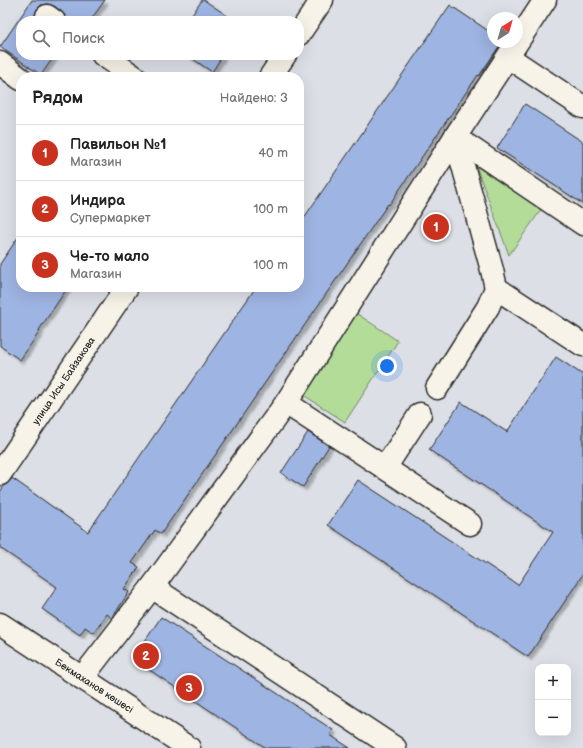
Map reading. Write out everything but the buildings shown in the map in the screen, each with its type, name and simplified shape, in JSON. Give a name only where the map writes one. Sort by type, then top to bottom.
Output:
[{"type":"street","points":[[304,27],[322,0]]},
{"type":"street","points":[[82,678],[152,588],[286,403],[455,137],[545,0]]},
{"type":"street","points":[[508,57],[583,107]]},
{"type":"street","points":[[110,60],[128,72]]},
{"type":"street","points":[[273,72],[282,60]]},
{"type":"street","points":[[0,64],[16,75]]},
{"type":"street","points":[[455,137],[583,224]]},
{"type":"street","points":[[437,388],[488,308],[496,288],[455,137]]},
{"type":"street","points":[[496,288],[583,345]]},
{"type":"street","name":"улица Исы Байзакова","points":[[0,474],[124,292]]},
{"type":"street","points":[[286,403],[470,524]]},
{"type":"street","points":[[385,468],[420,414]]},
{"type":"street","points":[[152,588],[395,748]]},
{"type":"street","name":"Бекмаханов көшесі","points":[[0,624],[189,748]]},
{"type":"green space","points":[[473,158],[543,207],[509,255]]},
{"type":"green space","points":[[356,313],[398,341],[345,422],[302,394]]},
{"type":"place","name":"Павильон №1","points":[[436,227]]},
{"type":"place","name":"Индира","points":[[146,656]]},
{"type":"place","name":"Че-то мало","points":[[189,688]]}]
